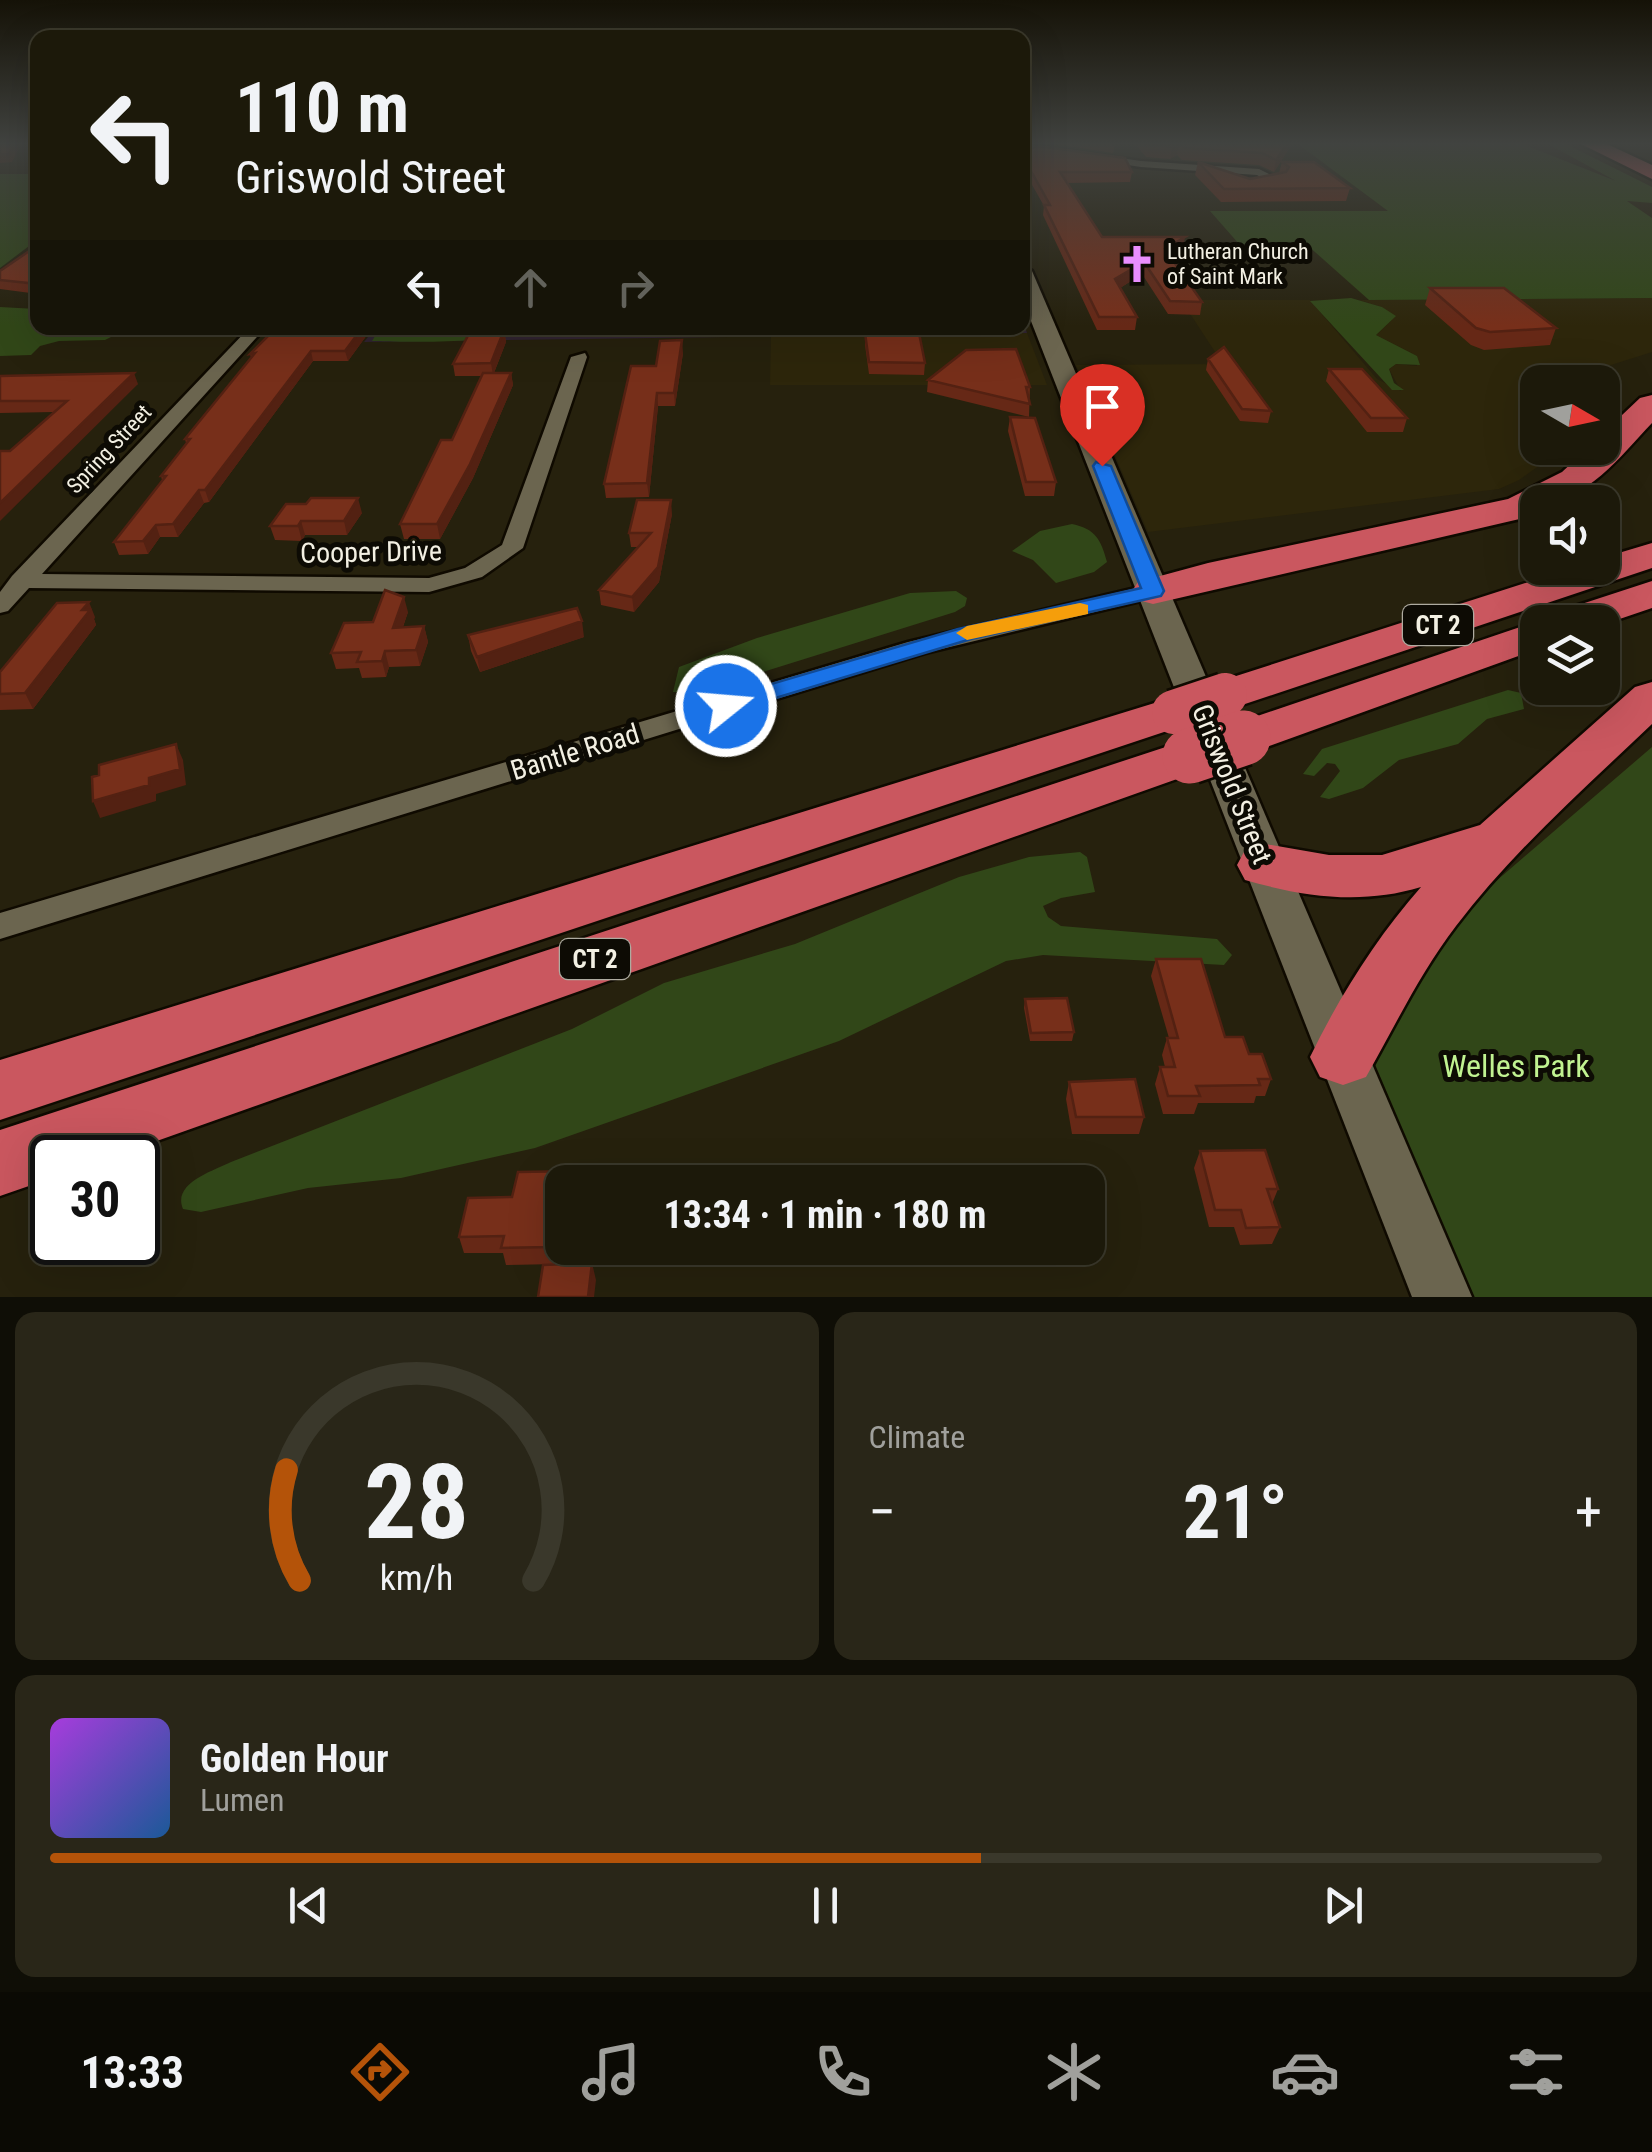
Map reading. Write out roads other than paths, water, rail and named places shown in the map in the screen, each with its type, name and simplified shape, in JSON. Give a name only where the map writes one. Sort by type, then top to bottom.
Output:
[{"type":"highway","points":[[1153,591],[1219,572],[1520,508],[1575,480],[1652,405]]},
{"type":"highway","name":"CT 2","points":[[0,1163],[1208,725],[1652,555]]},
{"type":"highway","points":[[1619,605],[1652,594]]},
{"type":"highway","name":"CT 2","points":[[0,1090],[1208,725],[1520,639]]},
{"type":"highway","points":[[1344,1057],[1410,944],[1500,839],[1652,697]]},
{"type":"highway","points":[[1265,865],[1331,878],[1376,880],[1500,839]]},
{"type":"main road","name":"Griswold Street","points":[[1030,291],[1442,1297]]},
{"type":"street","name":"Spring Street","points":[[0,606],[249,335]]},
{"type":"street","name":"Cooper Drive","points":[[20,582],[429,585],[467,578],[492,566],[512,548],[579,357]]},
{"type":"street","name":"Bantle Road","points":[[0,926],[933,643],[1153,591]]},
{"type":"place","name":"Lutheran Church of Saint Mark","points":[[1137,264]]},
{"type":"park label","name":"Welles Park","points":[[1516,1066]]}]
